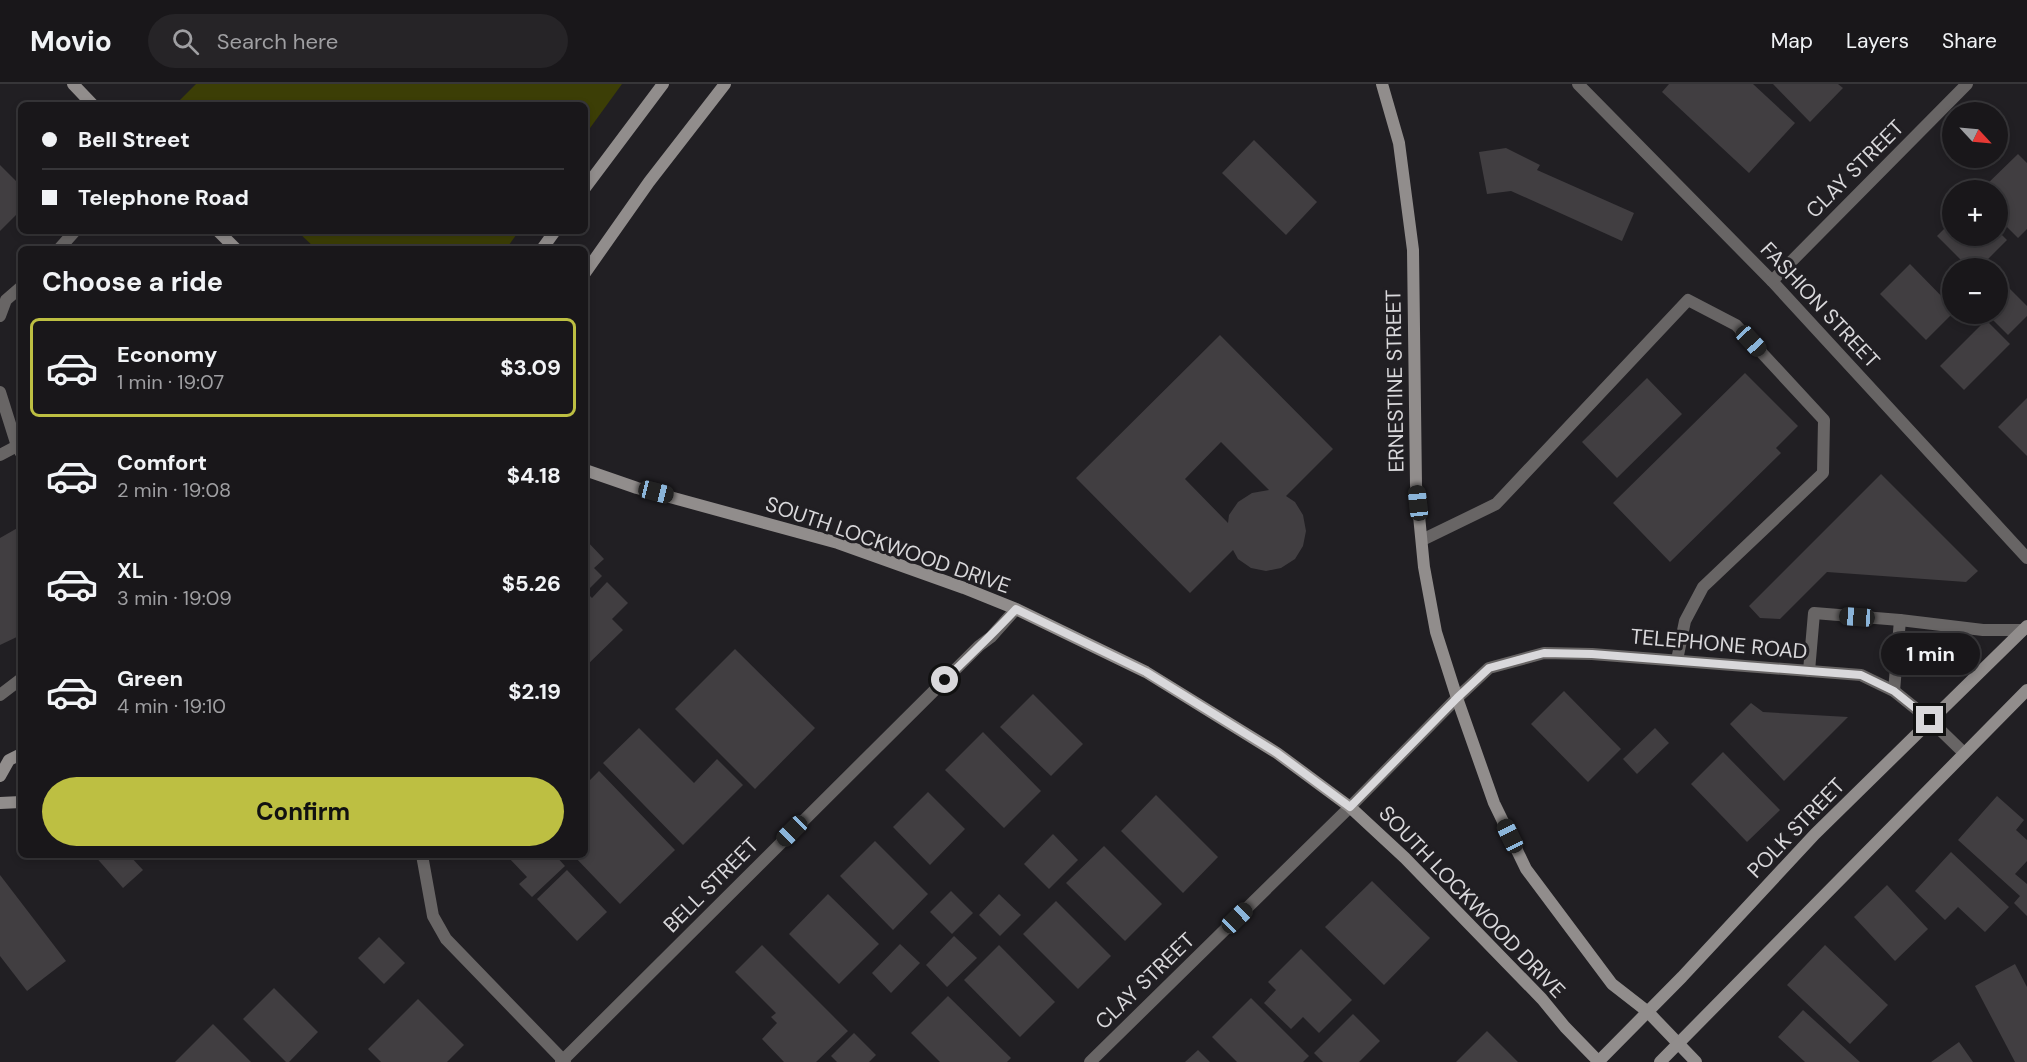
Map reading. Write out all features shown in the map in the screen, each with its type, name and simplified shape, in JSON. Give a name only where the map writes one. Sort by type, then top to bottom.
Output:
[{"type":"main road","points":[[73,84],[90,102]]},
{"type":"main road","points":[[588,185],[663,84]]},
{"type":"main road","points":[[588,269],[649,182],[725,84]]},
{"type":"main road","name":"ERNESTINE STREET","points":[[1382,84],[1399,143],[1413,250],[1416,485],[1424,567],[1436,632],[1494,803],[1526,869],[1612,984],[1648,1012]]},
{"type":"main road","points":[[221,234],[233,246]]},
{"type":"main road","name":"SOUTH LOCKWOOD DRIVE","points":[[588,471],[637,488],[838,543],[964,588],[1016,609],[1146,672],[1277,753],[1350,807],[1405,858],[1599,1062]]},
{"type":"main road","name":"POLK STREET","points":[[1599,1062],[1815,834],[2025,628]]},
{"type":"main road","points":[[1660,1062],[2027,690]]},
{"type":"main road","points":[[0,776],[9,760],[18,756]]},
{"type":"main road","points":[[0,803],[18,802]]},
{"type":"main road","points":[[1648,1012],[1696,1062]]},
{"type":"street","name":"FASHION STREET","points":[[1578,84],[1772,281],[2027,558]]},
{"type":"street","name":"CLAY STREET","points":[[1772,281],[1967,84]]},
{"type":"street","points":[[62,246],[72,234]]},
{"type":"street","points":[[0,316],[6,300],[18,290]]},
{"type":"street","points":[[1422,540],[1497,504],[1688,300],[1736,325],[1824,420],[1823,472],[1703,587],[1685,621],[1677,660]]},
{"type":"street","points":[[0,392],[18,447]]},
{"type":"street","points":[[0,454],[18,450]]},
{"type":"street","name":"BELL STREET","points":[[563,1061],[979,646],[991,637],[1016,609]]},
{"type":"street","points":[[1809,671],[1814,614],[1899,620],[1983,630],[2025,628]]},
{"type":"street","points":[[1894,691],[1899,620]]},
{"type":"street","name":"TELEPHONE ROAD","points":[[1457,698],[1489,668],[1544,653],[1592,654],[1861,675],[1894,691],[1930,720],[1964,753]]},
{"type":"street","points":[[0,695],[18,681]]},
{"type":"street","name":"CLAY STREET","points":[[1090,1062],[1350,807],[1457,698]]},
{"type":"street","points":[[423,858],[433,916],[446,939],[563,1061]]},
{"type":"shaded area","points":[[196,84],[622,84],[588,131],[588,102],[178,102]]},
{"type":"shaded area","points":[[300,234],[517,234],[508,246],[313,246]]},
{"type":"building","points":[[1669,84],[1753,84],[1795,123],[1749,173],[1662,92]]},
{"type":"building","points":[[1773,84],[1838,84],[1843,88],[1810,122]]},
{"type":"building","points":[[1254,140],[1317,202],[1286,235],[1222,173]]},
{"type":"building","points":[[1506,148],[1540,165],[1537,170],[1634,213],[1622,241],[1511,191],[1487,194],[1479,152]]},
{"type":"building","points":[[2018,154],[2027,163],[2027,229],[2018,238],[2008,228],[2008,180],[1991,180],[2004,168],[2008,168],[2008,164]]},
{"type":"building","points":[[0,165],[18,183],[18,213],[0,231]]},
{"type":"building","points":[[1942,231],[1942,241],[1937,236]]},
{"type":"building","points":[[1947,246],[2001,246],[1989,258],[1959,258]]},
{"type":"building","points":[[1910,264],[1942,297],[1942,324],[1926,340],[1880,294]]},
{"type":"building","points":[[2008,287],[2027,306],[2027,316],[2008,335],[1997,324],[2008,324]]},
{"type":"building","points":[[1982,324],[1990,324],[2010,344],[1964,390],[1940,366]]},
{"type":"building","points":[[1220,335],[1333,449],[1286,496],[1295,502],[1303,515],[1306,531],[1303,546],[1295,559],[1281,568],[1266,571],[1251,568],[1238,559],[1233,550],[1190,593],[1076,478]],"holes":[[[1221,442],[1269,490],[1252,493],[1238,502],[1229,515],[1228,523],[1185,479]]]},
{"type":"building","points":[[1745,373],[1798,426],[1776,448],[1781,453],[1670,562],[1613,503]]},
{"type":"building","points":[[1647,378],[1682,414],[1617,478],[1582,442]]},
{"type":"building","points":[[2027,398],[2027,456],[1998,427]]},
{"type":"building","points":[[1881,474],[1978,571],[1966,582],[1827,572],[1780,619],[1760,618],[1749,606]]},
{"type":"building","points":[[18,528],[18,636],[0,645],[0,538]]},
{"type":"building","points":[[588,542],[604,559],[594,568],[602,576],[588,590]]},
{"type":"building","points":[[607,582],[628,603],[612,619],[623,630],[588,664],[588,594],[592,598]]},
{"type":"building","points":[[735,649],[815,728],[755,789],[675,709]]},
{"type":"building","points":[[1564,691],[1621,749],[1588,782],[1531,724]]},
{"type":"building","points":[[1033,694],[1083,744],[1051,776],[1000,727]]},
{"type":"building","points":[[1751,703],[1763,712],[1848,717],[1784,781],[1730,724]]},
{"type":"building","points":[[639,728],[694,783],[717,759],[743,785],[683,845],[603,763]]},
{"type":"building","points":[[1655,728],[1669,743],[1637,774],[1623,759]]},
{"type":"building","points":[[983,732],[1041,791],[1004,828],[945,770]]},
{"type":"building","points":[[1723,752],[1780,810],[1747,842],[1691,784]]},
{"type":"building","points":[[599,771],[675,850],[620,904],[576,858],[588,858],[588,782]]},
{"type":"building","points":[[928,792],[965,829],[930,865],[893,827]]},
{"type":"building","points":[[1156,795],[1218,857],[1183,893],[1121,831]]},
{"type":"building","points":[[1997,796],[2024,820],[2016,830],[2027,840],[2027,861],[2015,874],[2027,884],[2027,916],[2014,903],[2020,896],[1958,840]]},
{"type":"building","points":[[1053,834],[1078,860],[1049,889],[1024,864]]},
{"type":"building","points":[[875,841],[928,894],[893,930],[840,876]]},
{"type":"building","points":[[1104,846],[1162,904],[1125,941],[1066,883]]},
{"type":"building","points":[[1951,852],[2009,907],[1985,932],[1958,907],[1945,920],[1915,891]]},
{"type":"building","points":[[97,858],[132,858],[143,870],[123,888]]},
{"type":"building","points":[[509,858],[558,858],[565,866],[532,897],[519,884],[527,877]]},
{"type":"building","points":[[567,870],[607,912],[577,941],[537,899]]},
{"type":"building","points":[[0,875],[66,961],[27,991],[0,956]]},
{"type":"building","points":[[1372,881],[1430,938],[1384,985],[1325,927]]},
{"type":"building","points":[[1887,885],[1928,929],[1895,961],[1854,917]]},
{"type":"building","points":[[951,891],[973,913],[952,934],[930,912]]},
{"type":"building","points":[[828,894],[879,944],[839,984],[789,934]]},
{"type":"building","points":[[999,894],[1021,915],[1000,936],[979,915]]},
{"type":"building","points":[[1056,901],[1111,956],[1078,989],[1023,934]]},
{"type":"building","points":[[954,936],[977,958],[947,987],[926,965]]},
{"type":"building","points":[[379,937],[405,963],[384,984],[358,958]]},
{"type":"building","points":[[900,944],[920,963],[891,993],[872,973]]},
{"type":"building","points":[[762,945],[848,1031],[816,1062],[784,1062],[762,1039],[777,1023],[771,1017],[776,1013],[735,972]]},
{"type":"building","points":[[999,945],[1055,1002],[1020,1037],[964,980]]},
{"type":"building","points":[[1825,945],[1888,1005],[1850,1044],[1787,985]]},
{"type":"building","points":[[1301,949],[1352,1000],[1319,1033],[1303,1017],[1291,1029],[1264,1003],[1276,990],[1268,982]]},
{"type":"building","points":[[2015,964],[2027,987],[2027,1062],[2015,1062],[1975,986]]},
{"type":"building","points":[[274,988],[318,1032],[289,1062],[286,1062],[243,1019]]},
{"type":"building","points":[[948,996],[1011,1058],[1007,1062],[940,1062],[911,1033]]},
{"type":"building","points":[[1251,998],[1309,1056],[1303,1062],[1237,1062],[1212,1037]]},
{"type":"building","points":[[418,999],[464,1045],[447,1062],[381,1062],[368,1049]]},
{"type":"building","points":[[1803,1010],[1860,1062],[1805,1062],[1778,1037]]},
{"type":"building","points":[[1353,1014],[1380,1041],[1359,1062],[1323,1062],[1314,1053]]},
{"type":"building","points":[[213,1024],[251,1062],[175,1062]]},
{"type":"building","points":[[1487,1031],[1518,1062],[1456,1062]]},
{"type":"building","points":[[854,1033],[876,1055],[869,1062],[837,1062],[831,1056]]},
{"type":"building","points":[[1959,1042],[1973,1062],[1931,1062]]},
{"type":"building","points":[[1198,1050],[1210,1062],[1185,1062]]},
{"type":"route","points":[[945,680],[991,637],[1016,609],[1146,672],[1277,753],[1350,807],[1489,668],[1544,653],[1592,654],[1861,675],[1894,691],[1930,720]]}]
